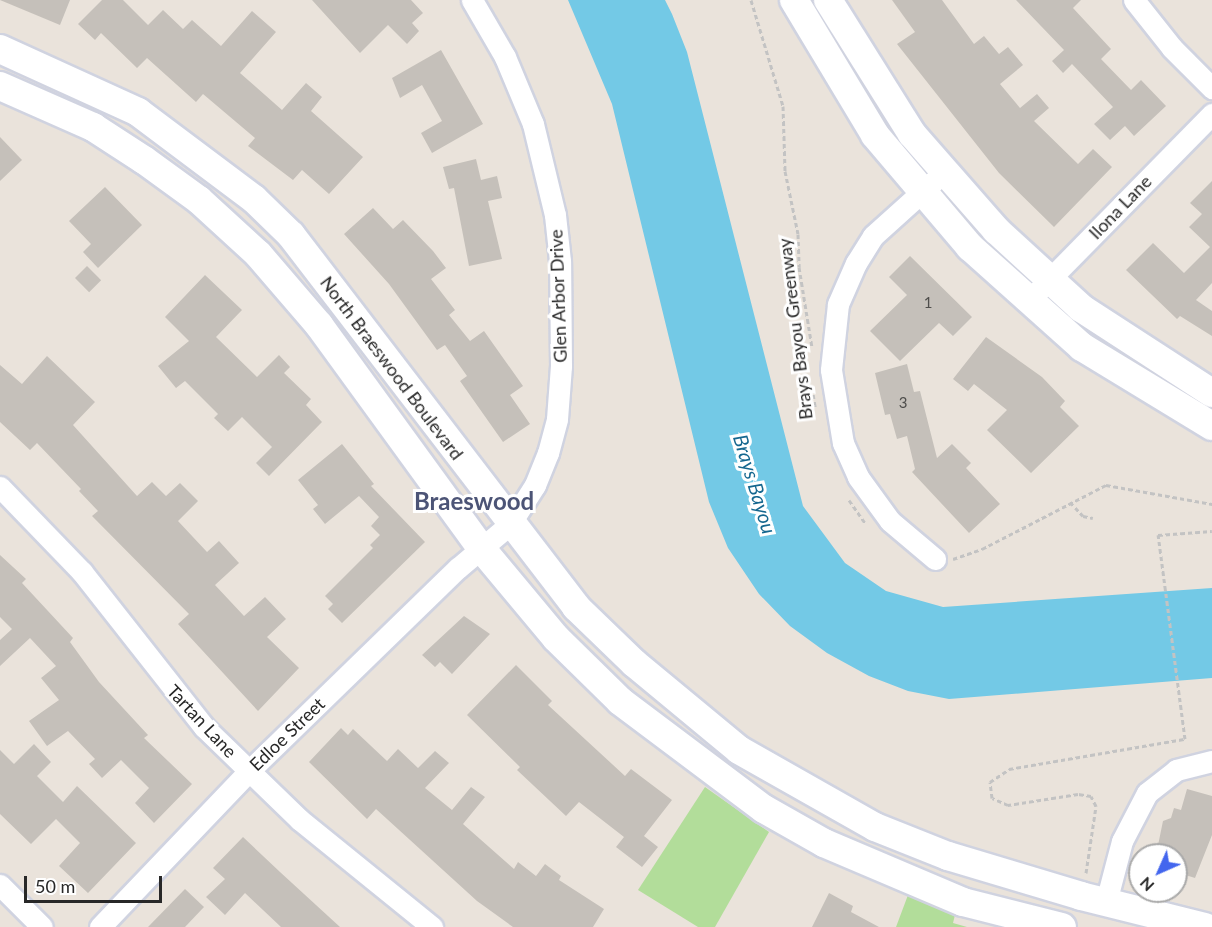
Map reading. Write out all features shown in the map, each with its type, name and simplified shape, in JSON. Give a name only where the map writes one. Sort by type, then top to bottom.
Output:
[{"type":"main road","points":[[794,0],[874,135],[921,193],[970,247],[1028,301],[1082,346],[1212,426]]},
{"type":"main road","points":[[828,0],[884,93],[944,173],[1048,281],[1147,354],[1212,393]]},
{"type":"main road","name":"North Braeswood Boulevard","points":[[0,49],[114,100],[192,149],[254,199],[291,235],[510,524],[584,615],[634,663],[735,747],[798,787],[875,827],[948,856],[1103,915],[1205,927]]},
{"type":"main road","name":"North Braeswood Boulevard","points":[[0,86],[99,131],[199,200],[258,254],[366,387],[481,548],[556,638],[620,701],[716,775],[814,837],[893,876],[963,903],[1062,927]]},
{"type":"main road","points":[[99,131],[114,100]]},
{"type":"main road","points":[[716,775],[735,747]]},
{"type":"street","name":"Glen Arbor Drive","points":[[472,0],[505,57],[533,124],[555,215],[560,261],[561,366],[557,419],[535,485],[510,524],[481,548]]},
{"type":"street","points":[[1134,0],[1172,48],[1212,88]]},
{"type":"street","name":"Ilona Lane","points":[[1028,301],[1212,114]]},
{"type":"street","points":[[935,559],[890,521],[858,477],[843,443],[831,370],[838,304],[855,263],[873,236],[944,173]]},
{"type":"street","name":"Tartan Lane","points":[[0,487],[82,572],[171,688],[249,771],[308,827],[432,927]]},
{"type":"street","name":"Edloe Street","points":[[100,927],[249,771],[481,548]]},
{"type":"street","points":[[1103,915],[1122,841],[1147,793],[1176,770],[1212,761]]},
{"type":"street","points":[[0,885],[42,927]]},
{"type":"path","name":"Brays Bayou Greenway","points":[[751,0],[783,106],[785,171],[798,234],[800,278],[812,350]]},
{"type":"path","name":"Brays Bayou Greenway","points":[[811,377],[816,409]]},
{"type":"path","points":[[935,559],[966,557],[1070,502],[1115,484],[1212,504]]},
{"type":"path","points":[[847,497],[871,529]]},
{"type":"path","points":[[1070,502],[1083,516],[1093,518]]},
{"type":"path","points":[[1085,878],[1096,806],[1091,796],[1078,794],[1008,805],[996,801],[989,792],[990,782],[998,774],[1041,762],[1185,739],[1158,535],[1212,531]]},
{"type":"green space","points":[[705,787],[769,832],[715,927],[698,927],[638,890]]},
{"type":"green space","points":[[908,895],[955,915],[953,923],[967,927],[896,927]]},
{"type":"water","name":"Brays Bayou","points":[[568,0],[665,0],[672,14],[687,52],[803,506],[845,563],[886,591],[943,607],[1212,588],[1212,678],[949,699],[908,691],[869,676],[827,653],[790,626],[759,594],[728,548],[709,502],[612,104]]},
{"type":"building","points":[[0,0],[70,0],[60,25]]},
{"type":"building","points":[[102,0],[123,0],[148,25],[163,10],[183,29],[192,20],[221,46],[252,11],[276,32],[240,73],[282,110],[306,83],[322,97],[311,111],[363,157],[329,194],[302,170],[293,180],[248,146],[255,138],[203,94],[196,102],[147,58],[137,68],[101,33],[95,40],[78,24]]},
{"type":"building","points":[[312,0],[411,0],[423,13],[412,23],[419,31],[407,44],[388,25],[360,53]]},
{"type":"building","points":[[892,0],[942,0],[974,44],[984,36],[999,54],[1008,47],[1023,65],[1000,84],[1020,108],[1037,94],[1049,108],[1034,121],[1078,164],[1093,149],[1112,167],[1054,227],[999,173],[897,44],[915,32]]},
{"type":"building","points":[[1016,0],[1081,0],[1073,8],[1111,49],[1101,59],[1131,90],[1141,80],[1166,106],[1134,136],[1125,126],[1110,140],[1094,124],[1113,107],[1072,64],[1063,73],[1052,61],[1064,50]]},
{"type":"building","points":[[441,50],[483,124],[432,153],[421,133],[442,121],[422,85],[400,98],[392,78]]},
{"type":"building","points":[[0,137],[22,160],[0,181]]},
{"type":"building","points":[[476,159],[481,180],[497,176],[502,198],[488,201],[502,259],[469,266],[454,188],[449,189],[443,167]]},
{"type":"building","points":[[1212,181],[1212,283],[1196,300],[1212,311],[1212,336],[1180,316],[1177,319],[1126,270],[1153,243],[1184,273],[1210,247],[1189,227],[1202,214],[1190,203]]},
{"type":"building","points":[[105,187],[142,225],[98,268],[83,252],[91,244],[69,221]]},
{"type":"building","points":[[373,208],[393,229],[403,220],[433,251],[446,268],[431,279],[455,310],[449,315],[470,341],[484,331],[523,386],[510,395],[530,424],[503,442],[460,381],[467,376],[445,345],[437,350],[389,284],[344,234]]},
{"type":"building","points":[[910,256],[972,317],[953,336],[939,323],[900,361],[870,331],[907,295],[889,277]]},
{"type":"building","points":[[87,266],[101,280],[89,292],[75,278]]},
{"type":"building","points":[[205,275],[242,310],[216,337],[257,377],[279,355],[290,367],[284,373],[311,399],[306,405],[322,422],[269,476],[256,463],[272,447],[242,417],[228,431],[214,418],[218,414],[185,381],[176,388],[158,366],[189,341],[165,317]]},
{"type":"building","points":[[986,337],[1042,377],[1065,401],[1060,407],[1079,426],[1031,473],[987,430],[1007,410],[974,384],[968,391],[953,379]]},
{"type":"building","points":[[47,356],[95,402],[73,425],[137,496],[152,482],[166,496],[180,483],[198,501],[178,521],[207,552],[219,541],[239,563],[215,585],[244,616],[265,597],[286,619],[267,637],[299,668],[258,711],[178,624],[189,614],[92,516],[98,511],[79,491],[81,489],[37,443],[30,450],[0,422],[0,365],[22,384]]},
{"type":"building","points":[[907,364],[914,392],[920,391],[937,458],[952,444],[971,463],[966,468],[1000,504],[969,533],[912,472],[915,469],[907,436],[897,439],[890,414],[885,415],[875,373]]},
{"type":"building","points":[[342,444],[374,484],[371,486],[425,542],[342,623],[328,609],[333,604],[325,596],[373,548],[370,545],[380,535],[371,526],[379,517],[359,496],[325,524],[313,509],[318,505],[298,480]]},
{"type":"building","points":[[0,555],[26,579],[22,583],[73,638],[70,642],[99,682],[148,735],[144,738],[192,784],[154,823],[135,803],[149,788],[121,760],[102,778],[89,764],[95,759],[68,731],[47,746],[29,721],[59,700],[41,678],[56,666],[30,638],[0,666],[0,640],[12,629],[0,617]]},
{"type":"building","points":[[464,616],[490,634],[452,674],[440,662],[435,667],[422,655]]},
{"type":"building","points":[[516,665],[552,701],[548,705],[625,776],[631,769],[672,800],[644,836],[658,847],[642,867],[616,847],[624,837],[579,802],[566,816],[517,770],[520,767],[467,715]]},
{"type":"building","points":[[341,728],[348,735],[353,729],[387,761],[398,749],[418,768],[435,751],[449,763],[425,788],[452,810],[471,787],[485,797],[463,824],[514,869],[518,862],[536,876],[545,864],[561,876],[559,880],[604,909],[593,927],[513,927],[477,901],[376,809],[367,819],[309,762]]},
{"type":"building","points":[[34,744],[51,762],[37,776],[63,802],[77,786],[136,843],[88,893],[59,866],[80,843],[56,819],[31,844],[0,814],[0,750],[14,764]]},
{"type":"building","points":[[1187,789],[1212,796],[1212,835],[1195,878],[1188,876],[1188,843],[1158,843],[1163,821],[1171,818],[1174,808],[1181,810]]},
{"type":"building","points":[[243,837],[340,927],[281,927],[245,893],[225,915],[206,897],[225,879],[213,868]]},
{"type":"building","points":[[185,889],[204,907],[185,927],[148,927]]},
{"type":"building","points":[[829,893],[853,906],[851,912],[879,927],[812,927]]},
{"type":"district","name":"Braeswood","points":[[474,501]]}]
